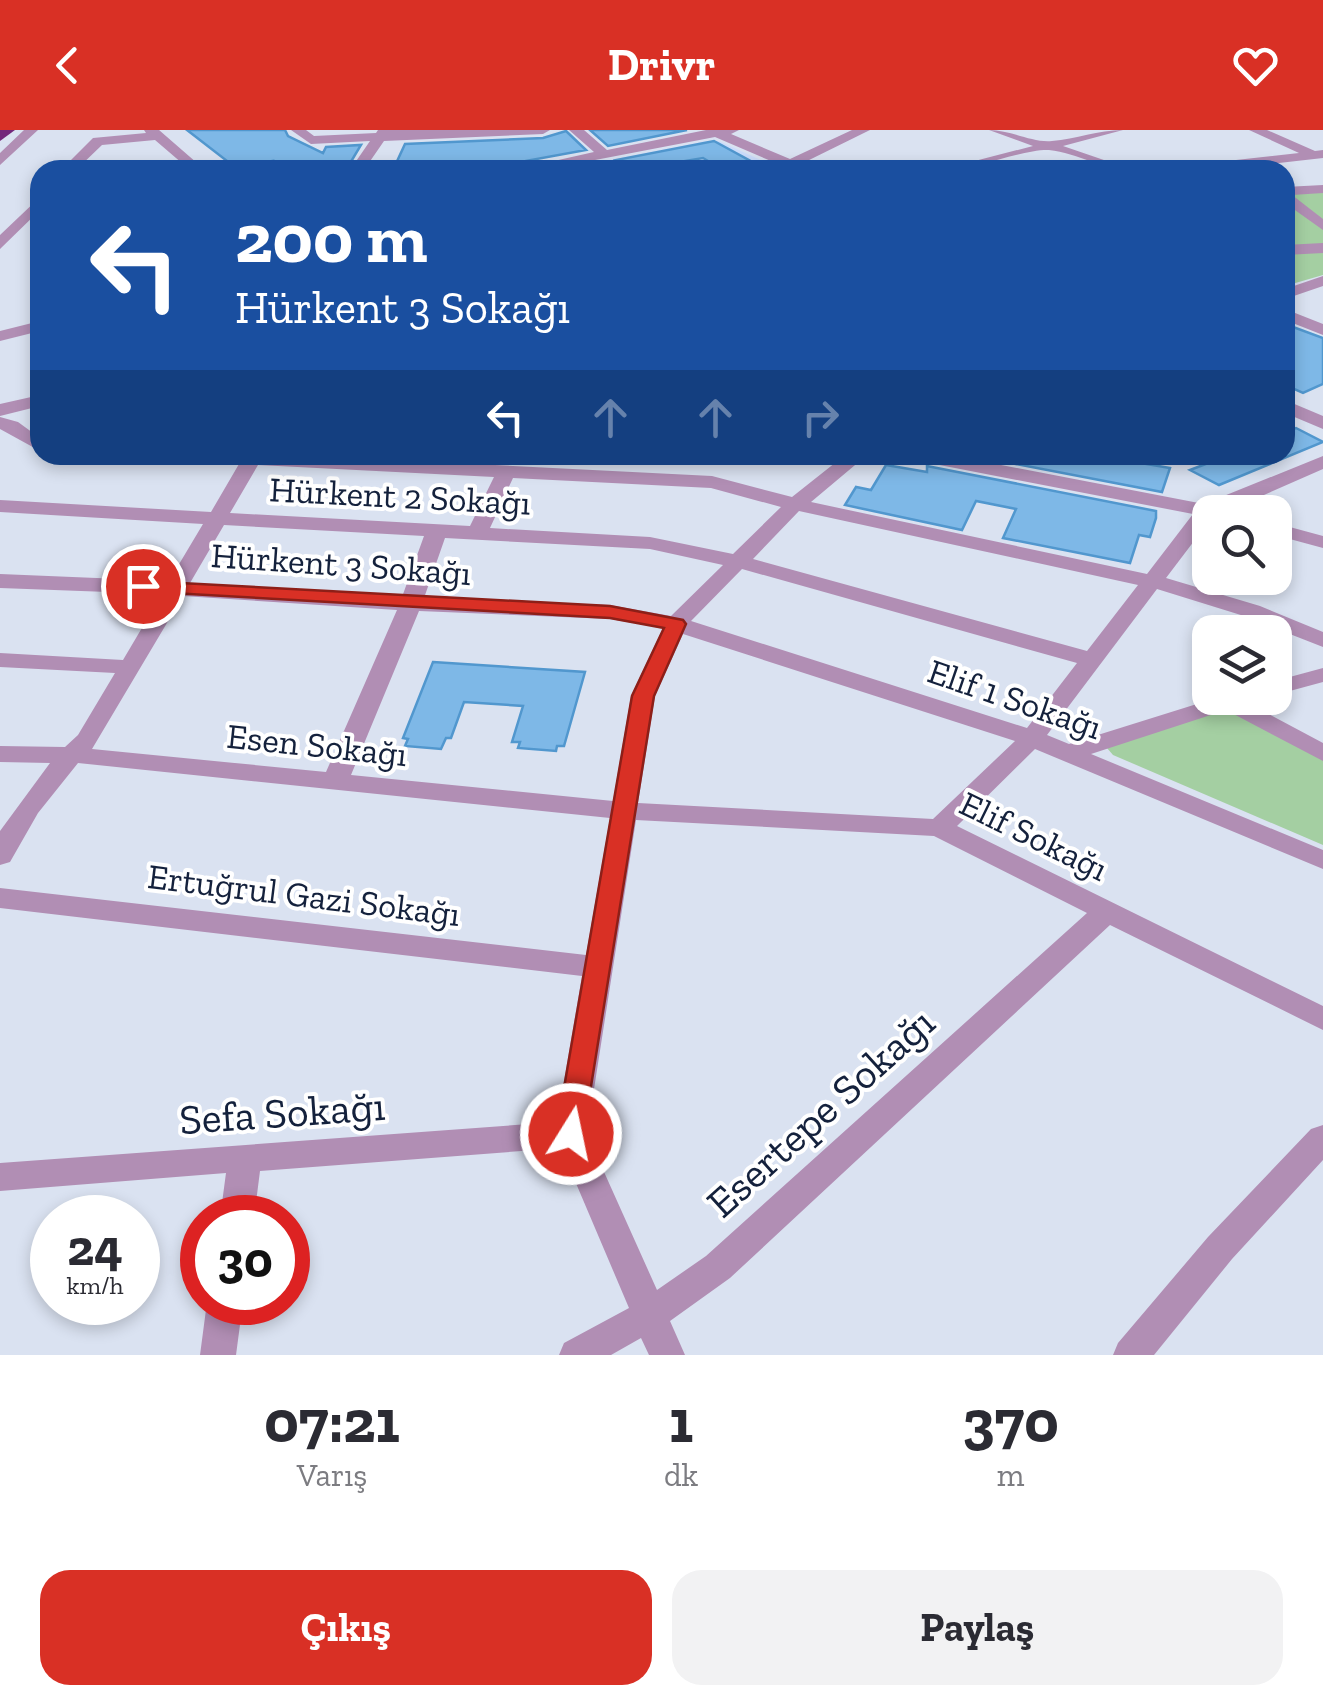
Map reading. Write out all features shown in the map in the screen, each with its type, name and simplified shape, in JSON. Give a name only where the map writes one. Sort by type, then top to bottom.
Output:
[{"type":"highway","points":[[0,136],[7,130]]},
{"type":"street","points":[[0,161],[31,130]]},
{"type":"street","points":[[298,130],[311,140],[543,130]]},
{"type":"street","points":[[576,130],[604,154]]},
{"type":"street","points":[[797,160],[863,130]]},
{"type":"street","points":[[996,130],[1094,160]]},
{"type":"street","points":[[989,160],[1116,130]]},
{"type":"street","points":[[1256,130],[1320,155]]},
{"type":"street","points":[[574,160],[720,131],[770,160]]},
{"type":"street","points":[[78,160],[98,141],[153,133],[186,160]]},
{"type":"street","points":[[364,160],[382,135]]},
{"type":"street","points":[[1274,160],[1320,155]]},
{"type":"street","points":[[1295,195],[1323,190]]},
{"type":"street","points":[[1295,202],[1323,226]]},
{"type":"street","points":[[0,244],[30,212]]},
{"type":"street","points":[[1295,249],[1323,248]]},
{"type":"street","points":[[1295,291],[1323,281]]},
{"type":"street","points":[[1295,318],[1323,330]]},
{"type":"street","points":[[0,336],[30,328]]},
{"type":"street","points":[[0,410],[30,402]]},
{"type":"street","points":[[1295,410],[1323,423]]},
{"type":"street","points":[[0,423],[13,426],[30,441]]},
{"type":"street","points":[[1248,495],[1323,462]]},
{"type":"street","points":[[0,856],[21,814],[88,740],[247,465]]},
{"type":"street","points":[[387,465],[506,472],[622,465],[712,482],[794,506],[1153,580],[1243,607],[1323,640]]},
{"type":"street","points":[[667,1355],[571,1134],[643,696],[676,624],[794,506],[845,465]]},
{"type":"street","points":[[971,465],[1192,507]]},
{"type":"street","points":[[477,533],[506,472]]},
{"type":"street","name":"Hürkent 2 Sokağı","points":[[0,506],[650,542],[736,561],[1092,660]]},
{"type":"street","points":[[335,782],[411,604],[436,533]]},
{"type":"street","points":[[1292,533],[1323,542]]},
{"type":"street","points":[[938,828],[1032,738],[1192,534]]},
{"type":"street","name":"Hürkent 3 Sokağı","points":[[0,581],[610,612],[676,624]]},
{"type":"street","name":"Elif 1 Sokağı","points":[[676,624],[1032,738],[1323,860]]},
{"type":"street","points":[[0,660],[129,667]]},
{"type":"street","points":[[1292,684],[1323,676]]},
{"type":"street","points":[[1070,752],[1192,712]]},
{"type":"street","points":[[1260,715],[1323,753]]},
{"type":"street","name":"Esen Sokağı","points":[[0,754],[72,754],[627,811]]},
{"type":"street","name":"Elif Sokağı","points":[[627,811],[938,828],[1323,1020]]},
{"type":"street","name":"Ertuğrul Gazi Sokağı","points":[[0,898],[599,967]]},
{"type":"street","name":"Esertepe Sokağı","points":[[577,1355],[651,1314],[718,1267],[1106,912]]},
{"type":"street","name":"Sefa Sokağı","points":[[0,1177],[571,1134]]},
{"type":"street","points":[[1142,1352],[1220,1248],[1323,1138]]},
{"type":"street","points":[[240,1195],[245,1160]]},
{"type":"street","points":[[218,1355],[223,1325]]},
{"type":"shaded area","points":[[719,141],[761,160],[609,160]]},
{"type":"green space","points":[[1323,191],[1323,275],[1295,283],[1295,192]]},
{"type":"green space","points":[[1199,715],[1244,715],[1323,759],[1323,845],[1113,755],[1107,748]]},
{"type":"building","points":[[187,130],[285,130],[288,136],[323,153],[326,147],[361,145],[352,160],[226,160]]},
{"type":"building","points":[[590,130],[687,130],[608,146]]},
{"type":"building","points":[[566,131],[586,150],[531,160],[398,160],[405,144],[543,138]]},
{"type":"building","points":[[714,141],[749,160],[703,158],[616,160]]},
{"type":"building","points":[[1295,328],[1323,338],[1323,384],[1303,393],[1295,389]]},
{"type":"building","points":[[1296,428],[1323,442],[1295,454]]},
{"type":"building","points":[[886,465],[927,472],[927,466],[1156,511],[1156,518],[1150,537],[1139,535],[1130,563],[1003,538],[1016,509],[976,501],[962,530],[845,505],[856,487],[871,490]]},
{"type":"building","points":[[1021,465],[1170,468],[1162,492]]},
{"type":"building","points":[[1203,465],[1267,465],[1219,485],[1190,470]]},
{"type":"building","points":[[433,662],[585,672],[564,746],[557,746],[556,751],[518,748],[520,742],[512,742],[523,706],[464,702],[451,738],[446,738],[441,749],[405,746],[408,739],[403,738]]},
{"type":"route","points":[[143,586],[411,604],[610,612],[676,624],[643,696],[571,1134]]}]
